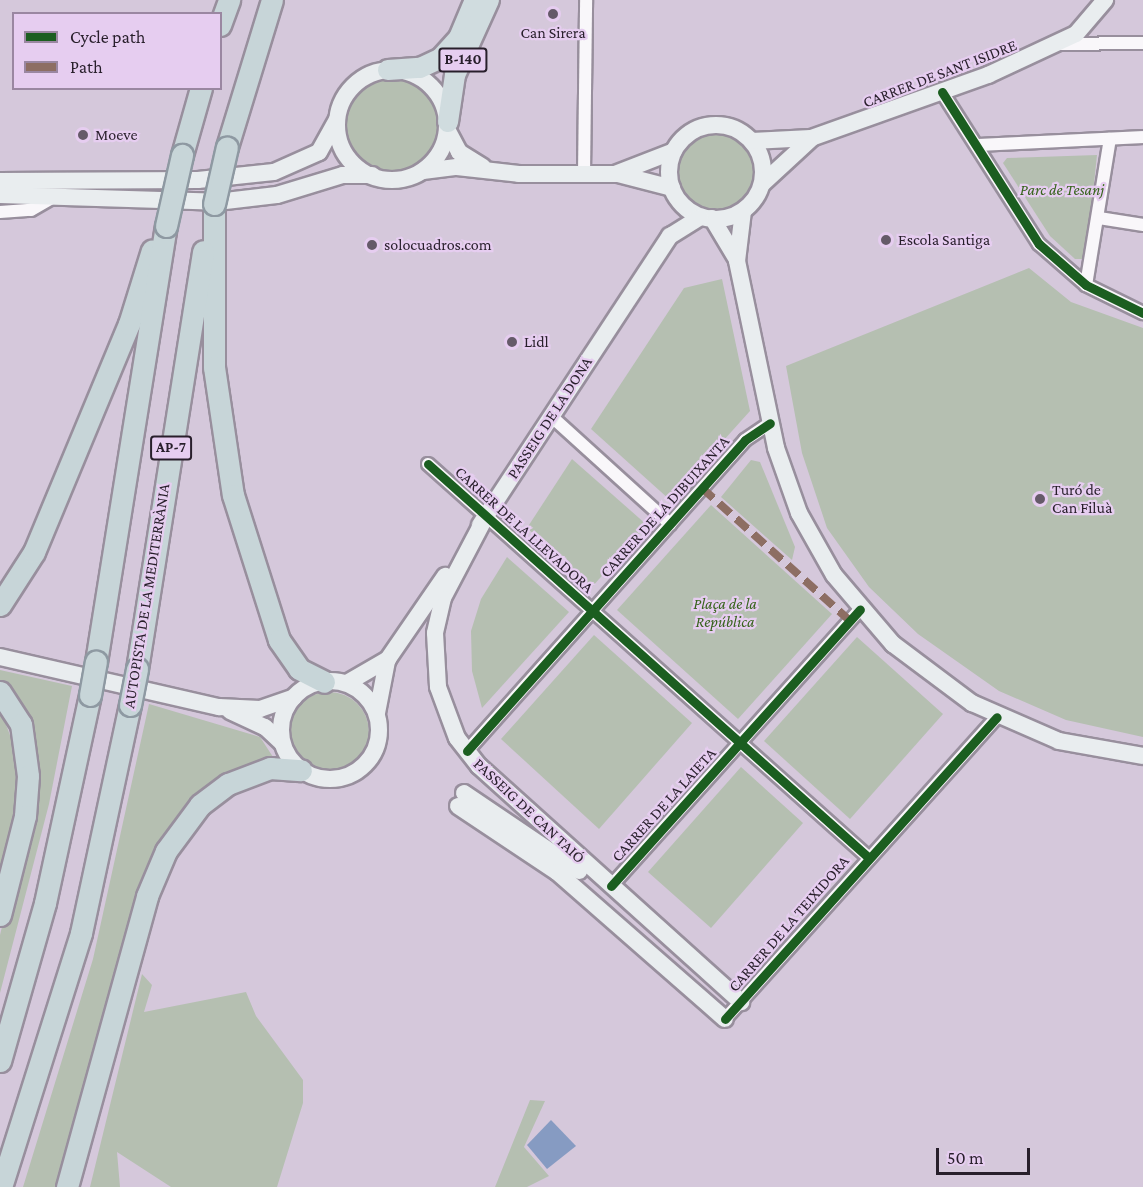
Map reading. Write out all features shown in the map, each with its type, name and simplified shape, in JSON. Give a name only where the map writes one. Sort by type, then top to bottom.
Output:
[{"type":"highway","points":[[222,19],[229,0]]},
{"type":"highway","points":[[272,0],[227,147],[214,204],[211,227],[214,367],[233,495],[279,640],[299,669],[324,682]]},
{"type":"highway","points":[[388,70],[420,68],[441,58],[459,38],[475,0]]},
{"type":"highway","name":"B-140","points":[[448,127],[455,75],[489,0]]},
{"type":"highway","name":"AP-7","points":[[0,1061],[45,903],[90,695],[164,232],[200,90]]},
{"type":"highway","name":"AUTOPISTA DE LA MEDITERRÀNIA","points":[[3,1182],[81,933],[137,669],[211,227]]},
{"type":"highway","points":[[0,605],[34,552],[129,324],[146,256],[164,232]]},
{"type":"highway","points":[[0,692],[21,724],[28,776],[25,816],[0,915]]},
{"type":"highway","points":[[67,1187],[147,896],[167,849],[200,805],[228,784],[270,768],[301,770]]},
{"type":"main road","name":"CARRER DE SANT ISIDRE","points":[[752,141],[811,138],[942,92],[1059,44],[1084,27],[1105,0]]},
{"type":"main road","points":[[0,181],[198,180],[274,172],[320,152],[357,82],[388,70],[412,74],[430,85],[459,152],[492,172]]},
{"type":"main road","points":[[337,120],[344,151],[372,175]]},
{"type":"main road","points":[[615,174],[674,151],[707,126],[729,126],[752,141],[760,156],[762,184],[743,211],[737,261],[770,423],[809,534],[860,609],[927,673],[997,717],[1059,741],[1143,756]]},
{"type":"main road","points":[[422,171],[441,153],[448,127]]},
{"type":"main road","name":"CARRER DE SANT ISIDRE","points":[[762,184],[811,138]]},
{"type":"main road","points":[[674,151],[675,194]]},
{"type":"main road","points":[[0,195],[233,201],[277,195],[343,176],[372,175],[397,179],[422,171],[457,167],[492,172],[615,174],[675,194],[707,217],[737,261]]},
{"type":"main road","name":"PASSEIG DE LA DONA","points":[[377,713],[388,659],[486,516],[670,236],[675,194]]},
{"type":"main road","points":[[707,217],[743,211]]},
{"type":"main road","name":"PASSEIG DE LA DONA","points":[[670,236],[707,217]]},
{"type":"main road","name":"PASSEIG DE CAN TAIÓ","points":[[486,516],[443,598],[435,633],[438,687],[466,752],[611,886],[735,996]]},
{"type":"main road","points":[[0,657],[219,707],[260,709],[294,697],[324,682],[347,684],[368,697],[377,713],[376,750],[355,773],[324,780],[301,770],[282,743],[265,727],[219,707]]},
{"type":"main road","name":"PASSEIG DE LA DONA","points":[[347,684],[388,659]]},
{"type":"main road","points":[[282,743],[283,718],[294,697]]},
{"type":"main road","name":"PASSEIG DE CAN TAIÓ","points":[[725,1019],[557,872],[461,800],[585,875],[713,986],[735,996]]},
{"type":"street","points":[[584,174],[586,0]]},
{"type":"street","points":[[1059,44],[1142,42]]},
{"type":"street","points":[[942,92],[979,145],[1039,244],[1086,285],[1143,313]]},
{"type":"street","points":[[979,145],[1143,137]]},
{"type":"street","points":[[1086,285],[1099,218],[1110,139]]},
{"type":"street","points":[[0,212],[31,210],[53,198]]},
{"type":"street","points":[[1099,218],[1143,225]]},
{"type":"street","points":[[551,416],[670,524]]},
{"type":"street","name":"CARRER DE LA DIBUIXANTA","points":[[466,752],[745,440],[770,423]]},
{"type":"street","name":"CARRER DE LA LLEVADORA","points":[[428,464],[868,857]]},
{"type":"street","name":"CARRER DE LA LAIETA","points":[[611,886],[860,609]]},
{"type":"street","name":"CARRER DE LA TEIXIDORA","points":[[725,1019],[735,996],[868,857],[997,717]]},
{"type":"green space","points":[[392,70],[413,74],[431,86],[443,104],[447,125],[443,146],[431,164],[413,176],[392,180],[371,176],[353,164],[341,146],[337,125],[341,104],[353,86],[371,74]]},
{"type":"green space","points":[[716,125],[734,129],[749,139],[759,154],[763,172],[759,190],[749,205],[734,215],[716,219],[698,215],[683,205],[673,190],[669,172],[673,154],[683,139],[698,129]]},
{"type":"green space","name":"Parc de Tesanj","points":[[1097,155],[1086,259],[1075,259],[1050,236],[1003,163],[1007,158]]},
{"type":"green space","points":[[1029,268],[1071,302],[1143,328],[1143,737],[1066,720],[999,691],[918,634],[869,587],[827,528],[802,453],[786,366]]},
{"type":"green space","points":[[722,279],[750,411],[670,500],[591,429],[684,288]]},
{"type":"green space","points":[[572,459],[647,525],[592,587],[527,528]]},
{"type":"green space","points":[[751,460],[760,462],[795,547],[792,560],[721,497]]},
{"type":"green space","name":"Plaça de la República","points":[[711,505],[832,614],[738,719],[617,610]]},
{"type":"green space","points":[[507,557],[569,612],[482,708],[472,671],[471,631],[481,599]]},
{"type":"green space","points":[[594,635],[692,723],[599,829],[501,739]]},
{"type":"green space","points":[[857,637],[943,714],[850,819],[764,741]]},
{"type":"green space","points":[[0,670],[72,686],[49,804],[0,993],[0,935],[36,784],[30,728],[0,681]]},
{"type":"green space","points":[[329,692],[344,695],[357,704],[366,717],[369,732],[366,747],[357,760],[344,769],[329,772],[314,769],[301,760],[292,747],[289,732],[292,717],[301,704],[314,695]]},
{"type":"green space","points":[[149,704],[260,737],[275,760],[172,827],[60,1187],[23,1187],[93,959]]},
{"type":"green space","points":[[0,709],[18,756],[15,809],[0,875]]},
{"type":"green space","points":[[741,767],[803,823],[711,928],[648,872]]},
{"type":"green space","points":[[142,974],[152,985],[144,1012],[246,992],[256,1016],[303,1080],[303,1103],[277,1187],[171,1187],[117,1152],[120,1187],[90,1187]]},
{"type":"green space","points":[[530,1100],[545,1101],[524,1147],[549,1176],[527,1187],[495,1187]]},
{"type":"water","points":[[551,1120],[576,1146],[547,1169],[527,1145]]},
{"type":"marked path","points":[[702,488],[850,621]]},
{"type":"cycle path","points":[[942,92],[1039,244],[1086,285],[1143,313]]},
{"type":"cycle path","points":[[467,751],[745,440],[770,423]]},
{"type":"cycle path","points":[[428,464],[868,857]]},
{"type":"cycle path","points":[[611,886],[860,609]]},
{"type":"cycle path","points":[[725,1019],[997,717]]},
{"type":"place","name":"Can Sirera","points":[[553,14]]},
{"type":"place","name":"Moeve","points":[[83,135]]},
{"type":"place","name":"Escola Santiga","points":[[886,240]]},
{"type":"place","name":"solocuadros.com","points":[[372,245]]},
{"type":"place","name":"Lidl","points":[[512,342]]},
{"type":"place","name":"Turó de Can Filuà","points":[[1040,499]]}]
